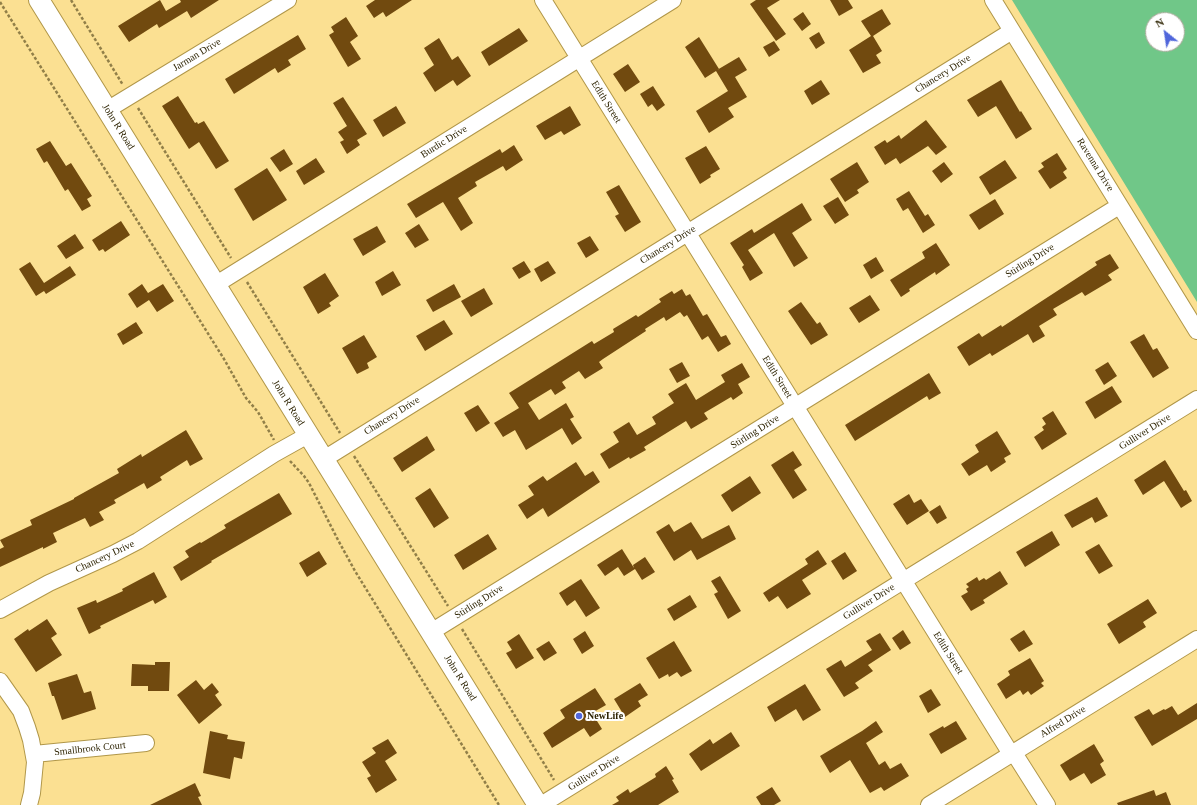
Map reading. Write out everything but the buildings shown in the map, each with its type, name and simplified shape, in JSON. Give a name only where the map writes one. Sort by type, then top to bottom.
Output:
[{"type":"main road","name":"John R Road","points":[[39,0],[540,805]]},
{"type":"street","name":"Jarman Drive","points":[[107,110],[288,0]]},
{"type":"street","name":"Edith Street","points":[[543,0],[903,581],[1012,754],[1047,805]]},
{"type":"street","name":"Burdic Drive","points":[[215,285],[673,0]]},
{"type":"street","name":"Ravenna Drive","points":[[993,0],[1197,331]]},
{"type":"street","name":"Chancery Drive","points":[[324,459],[1012,31]]},
{"type":"street","name":"Stirling Drive","points":[[431,632],[1120,206]]},
{"type":"street","name":"Gulliver Drive","points":[[540,805],[1197,399]]},
{"type":"street","name":"Chancery Drive","points":[[0,610],[49,583],[138,541],[308,434]]},
{"type":"street","name":"Alfred Drive","points":[[929,805],[1197,639]]},
{"type":"street","points":[[0,681],[21,711],[34,754],[33,786],[29,805]]},
{"type":"street","name":"Smallbrook Court","points":[[34,754],[146,743]]},
{"type":"path","points":[[71,0],[123,84]]},
{"type":"path","points":[[0,2],[224,359],[246,398],[258,412],[270,435]]},
{"type":"path","points":[[137,107],[231,258]]},
{"type":"path","points":[[245,280],[340,433]]},
{"type":"path","points":[[354,455],[448,606]]},
{"type":"path","points":[[289,460],[309,483],[355,571],[499,805]]},
{"type":"path","points":[[461,629],[554,780]]},
{"type":"green space","points":[[1012,0],[1197,0],[1197,302]]},
{"type":"place","name":"NewLife","points":[[579,716]]}]
